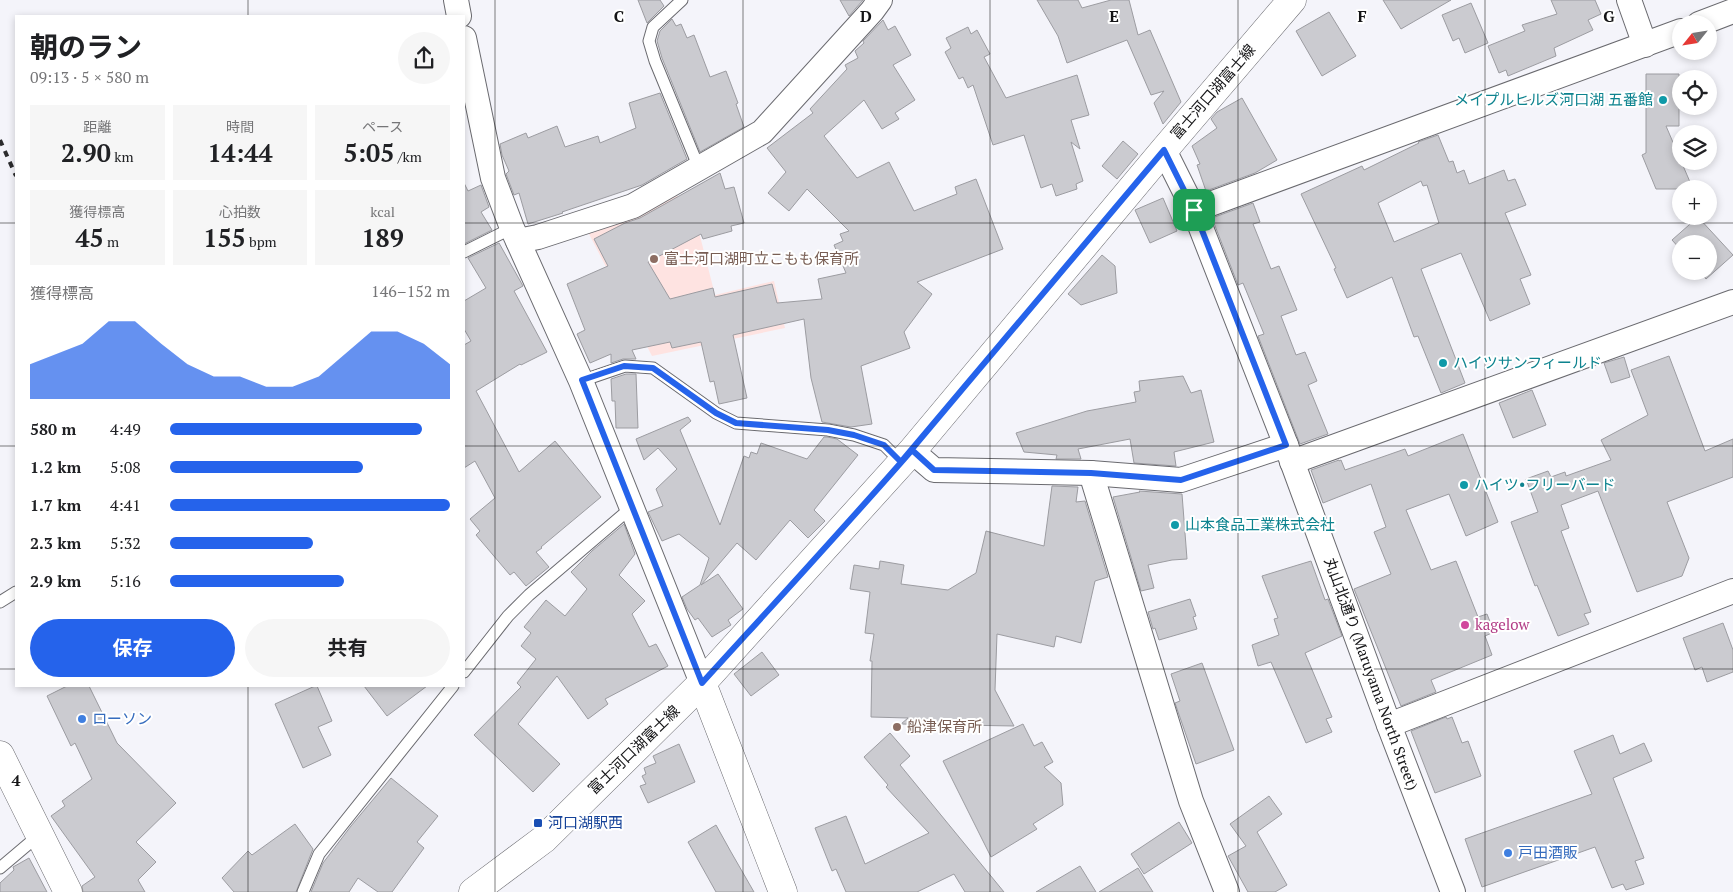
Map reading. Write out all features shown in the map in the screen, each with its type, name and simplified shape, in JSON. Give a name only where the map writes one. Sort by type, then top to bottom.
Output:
[{"type":"main road","name":"富士河口湖富士線","points":[[473,892],[544,839],[702,683],[906,456],[1292,0]]},
{"type":"main road","points":[[702,683],[783,892]]},
{"type":"main road","points":[[0,755],[68,892]]},
{"type":"street","points":[[456,0],[460,15]]},
{"type":"street","points":[[515,235],[538,237],[633,206],[762,132],[880,0]]},
{"type":"street","points":[[1629,0],[1645,45]]},
{"type":"street","points":[[1718,17],[1733,11]]},
{"type":"street","points":[[1194,210],[1672,34]]},
{"type":"street","points":[[465,43],[494,178],[515,235],[582,380],[702,683]]},
{"type":"street","name":"丸山北通り (Maruyama North Street)","points":[[1164,150],[1194,210],[1289,453],[1389,725],[1453,892]]},
{"type":"street","points":[[906,456],[934,470],[1091,473],[1181,480],[1289,453],[1733,302]]},
{"type":"street","points":[[1091,473],[1191,801],[1227,892]]},
{"type":"street","points":[[1389,725],[1733,591]]},
{"type":"lane","points":[[682,0],[653,27],[649,41],[655,61],[699,168]]},
{"type":"lane","points":[[465,252],[515,235]]},
{"type":"lane","points":[[582,380],[624,366],[653,368],[716,413],[736,423],[828,430],[854,435],[884,445],[906,456]]},
{"type":"lane","points":[[465,671],[515,609],[632,507]]},
{"type":"lane","points":[[0,602],[15,593]]},
{"type":"lane","points":[[303,892],[318,854],[452,687]]},
{"type":"lane","points":[[0,868],[39,834]]},
{"type":"shaded area","name":"富士河口湖町立こもも保育所","points":[[676,193],[700,236],[715,295],[774,281],[785,328],[652,356],[588,232]]},
{"type":"building","points":[[638,0],[660,0],[664,6],[647,23]]},
{"type":"building","points":[[840,0],[863,0],[849,16]]},
{"type":"building","points":[[1037,0],[1078,0],[1082,8],[1111,0],[1129,0],[1138,35],[1150,30],[1181,102],[1163,124],[1154,103],[1164,91],[1151,95],[1127,40],[1067,63],[1058,36]]},
{"type":"building","points":[[1383,0],[1451,0],[1401,29]]},
{"type":"building","points":[[1551,0],[1595,0],[1601,14],[1588,20],[1593,30],[1554,48],[1556,56],[1508,76],[1506,70],[1499,73],[1488,46],[1525,31],[1522,25],[1557,14]]},
{"type":"building","points":[[1471,3],[1488,43],[1465,53],[1459,38],[1453,41],[1442,15]]},
{"type":"building","points":[[1329,12],[1356,56],[1322,76],[1296,31]]},
{"type":"building","points":[[672,19],[676,26],[681,24],[687,38],[694,35],[710,77],[726,71],[738,103],[736,104],[744,127],[700,152],[657,41],[660,31]]},
{"type":"building","points":[[883,20],[888,30],[895,26],[911,55],[893,65],[915,100],[895,113],[899,119],[882,129],[864,100],[824,136],[857,178],[889,162],[914,211],[957,194],[955,187],[976,179],[1003,249],[917,282],[932,294],[904,332],[910,348],[861,366],[872,424],[851,427],[822,422],[811,378],[804,319],[733,335],[747,398],[719,404],[714,381],[710,382],[701,342],[672,348],[670,342],[632,350],[636,359],[623,359],[611,363],[611,354],[590,363],[577,334],[585,330],[567,284],[608,266],[594,239],[625,223],[640,218],[720,173],[725,189],[734,187],[744,223],[731,226],[732,231],[703,239],[701,234],[648,262],[670,299],[713,288],[715,297],[772,284],[777,303],[822,299],[818,279],[846,273],[834,245],[843,241],[840,234],[849,231],[807,189],[789,211],[768,193],[786,172],[767,148],[813,113],[810,109],[847,69],[845,65],[858,58],[855,51]]},
{"type":"building","points":[[968,27],[971,34],[977,30],[990,54],[984,57],[1006,98],[1077,75],[1089,115],[1071,120],[1080,149],[1071,142],[1083,181],[1076,184],[1077,189],[1056,196],[1052,184],[1041,188],[1024,135],[993,145],[973,85],[968,88],[963,77],[959,79],[945,52],[951,48],[946,38]]},
{"type":"building","points":[[1646,74],[1672,74],[1672,115],[1679,115],[1679,125],[1666,126],[1672,140],[1672,170],[1685,170],[1689,180],[1672,180],[1672,189],[1656,189],[1642,155],[1646,153]]},
{"type":"building","points":[[660,93],[687,159],[642,185],[528,224],[519,193],[514,195],[506,174],[509,171],[502,155],[500,144],[526,133],[528,138],[557,126],[565,147],[598,136],[600,143],[636,128],[629,103]]},
{"type":"building","points":[[1242,98],[1277,160],[1255,173],[1206,191],[1197,165],[1200,164],[1192,146],[1217,128],[1211,119],[1217,112]]},
{"type":"building","points":[[1438,135],[1449,162],[1453,161],[1457,173],[1464,170],[1469,184],[1504,170],[1508,181],[1515,179],[1526,205],[1505,213],[1531,275],[1520,279],[1530,304],[1490,321],[1461,253],[1421,269],[1465,383],[1441,393],[1418,336],[1414,337],[1392,277],[1347,298],[1334,269],[1336,268],[1301,194],[1362,166],[1364,170],[1418,142]],"holes":[[[1421,181],[1423,186],[1427,185],[1439,223],[1394,242],[1378,203]]]},
{"type":"building","points":[[1123,141],[1138,154],[1117,179],[1102,166]]},
{"type":"building","points":[[465,185],[468,191],[481,185],[489,207],[481,212],[492,230],[465,244]]},
{"type":"building","points":[[1163,198],[1177,231],[1150,243],[1135,210]]},
{"type":"building","points":[[1253,203],[1260,222],[1253,224],[1271,269],[1279,266],[1297,310],[1281,316],[1296,355],[1305,352],[1317,381],[1308,385],[1328,434],[1300,444],[1258,336],[1264,334],[1243,283],[1238,285],[1212,218]]},
{"type":"building","points":[[1689,225],[1705,225],[1715,235],[1678,235]]},
{"type":"building","points":[[1717,238],[1733,255],[1717,269]]},
{"type":"building","points":[[499,243],[523,286],[514,291],[547,352],[520,364],[476,391],[519,472],[555,441],[601,497],[536,552],[549,567],[526,586],[514,572],[510,575],[476,535],[480,531],[470,519],[495,498],[475,461],[465,467],[465,344],[471,341],[465,331],[465,300],[486,288],[468,258]]},
{"type":"building","points":[[1102,255],[1115,266],[1117,293],[1081,305],[1068,294]]},
{"type":"building","points":[[1669,356],[1705,451],[1733,439],[1733,477],[1667,502],[1689,558],[1682,576],[1637,592],[1598,491],[1561,505],[1569,528],[1561,531],[1591,612],[1584,614],[1589,624],[1558,636],[1537,585],[1535,586],[1511,522],[1538,512],[1526,479],[1548,471],[1551,477],[1565,472],[1566,476],[1611,460],[1601,440],[1648,415],[1631,370]]},
{"type":"building","points":[[1624,357],[1630,377],[1611,383],[1604,363]]},
{"type":"building","points":[[626,374],[636,374],[638,428],[616,428],[615,401],[612,401],[611,379]]},
{"type":"building","points":[[1183,376],[1191,393],[1201,390],[1214,442],[1174,452],[1176,466],[1134,463],[1130,439],[1078,449],[1081,459],[1056,459],[1057,455],[1024,452],[1016,433],[1087,411],[1136,402],[1134,392],[1140,391],[1139,381]]},
{"type":"building","points":[[1532,390],[1546,425],[1513,438],[1499,403]]},
{"type":"building","points":[[688,417],[691,421],[680,430],[720,525],[744,456],[749,458],[751,452],[757,454],[761,443],[807,459],[824,437],[827,437],[837,439],[858,455],[814,510],[825,521],[808,538],[790,520],[756,560],[737,543],[701,585],[718,574],[743,609],[728,620],[731,625],[712,637],[698,618],[695,620],[687,609],[682,597],[700,585],[709,558],[679,534],[662,541],[648,512],[663,506],[656,489],[677,469],[658,448],[644,460],[636,439]]},
{"type":"building","points":[[1463,434],[1498,522],[1466,536],[1449,494],[1406,510],[1431,570],[1456,561],[1478,617],[1487,614],[1494,632],[1485,636],[1492,655],[1431,680],[1436,692],[1401,706],[1354,589],[1391,574],[1374,532],[1386,527],[1371,484],[1323,503],[1311,470],[1341,460],[1345,470],[1405,449],[1408,456]]},
{"type":"building","points":[[1052,486],[1078,487],[1076,502],[1085,501],[1108,577],[1095,581],[1081,643],[1056,636],[1054,647],[997,634],[995,690],[1014,726],[901,724],[908,718],[871,717],[872,661],[870,661],[874,634],[865,633],[870,592],[850,589],[854,565],[879,569],[880,561],[904,565],[901,584],[948,590],[976,573],[986,531],[1044,546]]},
{"type":"building","points":[[1139,491],[1182,494],[1187,559],[1148,565],[1154,588],[1141,591],[1113,497]]},
{"type":"building","points":[[624,524],[635,554],[619,575],[645,601],[632,614],[649,647],[656,644],[668,666],[605,699],[608,704],[588,719],[557,676],[518,724],[560,764],[533,792],[474,735],[521,687],[517,683],[536,659],[521,646],[531,633],[524,627],[546,600],[565,616],[587,589],[571,572]]},
{"type":"building","points":[[1311,561],[1325,600],[1328,599],[1342,636],[1305,653],[1332,717],[1326,719],[1332,732],[1306,743],[1271,662],[1258,666],[1252,645],[1279,635],[1274,619],[1278,618],[1262,576]]},
{"type":"building","points":[[1190,599],[1196,616],[1193,617],[1197,629],[1159,640],[1155,628],[1153,629],[1148,612]]},
{"type":"building","points":[[1723,623],[1733,650],[1733,672],[1707,682],[1702,667],[1695,670],[1683,638]]},
{"type":"building","points":[[762,652],[779,675],[751,696],[734,674]]},
{"type":"building","points":[[1202,663],[1234,750],[1196,764],[1175,703],[1180,701],[1171,674]]},
{"type":"building","points":[[65,687],[89,687],[117,743],[176,803],[136,842],[156,862],[138,880],[145,892],[83,892],[82,886],[95,877],[51,816],[65,806],[62,801],[92,779],[75,743],[71,746],[47,696]]},
{"type":"building","points":[[313,687],[317,687],[332,721],[318,727],[331,755],[303,768],[275,704]]},
{"type":"building","points":[[365,687],[426,687],[387,716]]},
{"type":"building","points":[[1446,717],[1447,719],[1452,717],[1462,743],[1468,741],[1481,776],[1435,793],[1411,731]]},
{"type":"building","points":[[1023,724],[1034,746],[1042,742],[1053,762],[1044,767],[1061,783],[1063,805],[1033,824],[1037,829],[991,857],[943,761]]},
{"type":"building","points":[[890,733],[910,756],[900,765],[1004,892],[965,892],[954,874],[917,892],[846,892],[836,869],[832,871],[815,828],[846,816],[865,864],[929,833],[886,787],[888,785],[864,757]]},
{"type":"building","points":[[1613,735],[1620,754],[1644,743],[1652,761],[1613,778],[1644,858],[1635,861],[1644,884],[1626,890],[1623,884],[1612,888],[1595,847],[1482,887],[1465,839],[1592,794],[1574,751]]},
{"type":"building","points":[[679,744],[695,782],[648,803],[640,786],[646,784],[642,776],[646,774],[644,768],[656,763],[653,756]]},
{"type":"building","points":[[391,778],[438,816],[417,842],[424,848],[392,892],[378,892],[358,878],[349,892],[311,892],[323,863]]},
{"type":"building","points":[[1269,796],[1282,814],[1257,832],[1287,885],[1275,892],[1248,892],[1228,856],[1246,846],[1230,824]]},
{"type":"building","points":[[1179,822],[1192,843],[1144,874],[1131,854]]},
{"type":"building","points":[[295,824],[313,849],[296,892],[234,892],[222,878],[248,851],[252,855]]},
{"type":"building","points":[[716,825],[754,892],[716,892],[688,842]]},
{"type":"building","points":[[29,858],[47,892],[0,892],[0,883],[14,870],[13,867]]},
{"type":"building","points":[[1080,866],[1096,892],[1036,892]]},
{"type":"building","points":[[1138,868],[1153,892],[1099,892]]},
{"type":"railway","points":[[0,140],[15,174]]},
{"type":"place","name":"メイプルヒルズ河口湖 五番館","points":[[1663,100]]},
{"type":"place","name":"富士河口湖町立こもも保育所","points":[[654,259]]},
{"type":"place","name":"ハイツサンフィールド","points":[[1443,363]]},
{"type":"place","name":"ハイツ•フリーバード","points":[[1464,485]]},
{"type":"place","name":"山本食品工業株式会社","points":[[1175,525]]},
{"type":"place","name":"kagelow","points":[[1465,625]]},
{"type":"place","name":"ローソン","points":[[82,719]]},
{"type":"place","name":"船津保育所","points":[[897,727]]},
{"type":"place","name":"河口湖駅西","points":[[538,823]]},
{"type":"place","name":"戸田酒販","points":[[1508,853]]},
{"type":"route","points":[[1164,150],[1194,210],[1286,445],[1181,480],[1091,473],[934,470],[912,450],[702,683],[582,380],[624,366],[653,368],[716,413],[736,423],[828,430],[854,435],[884,445],[901,462],[1164,150]]}]
